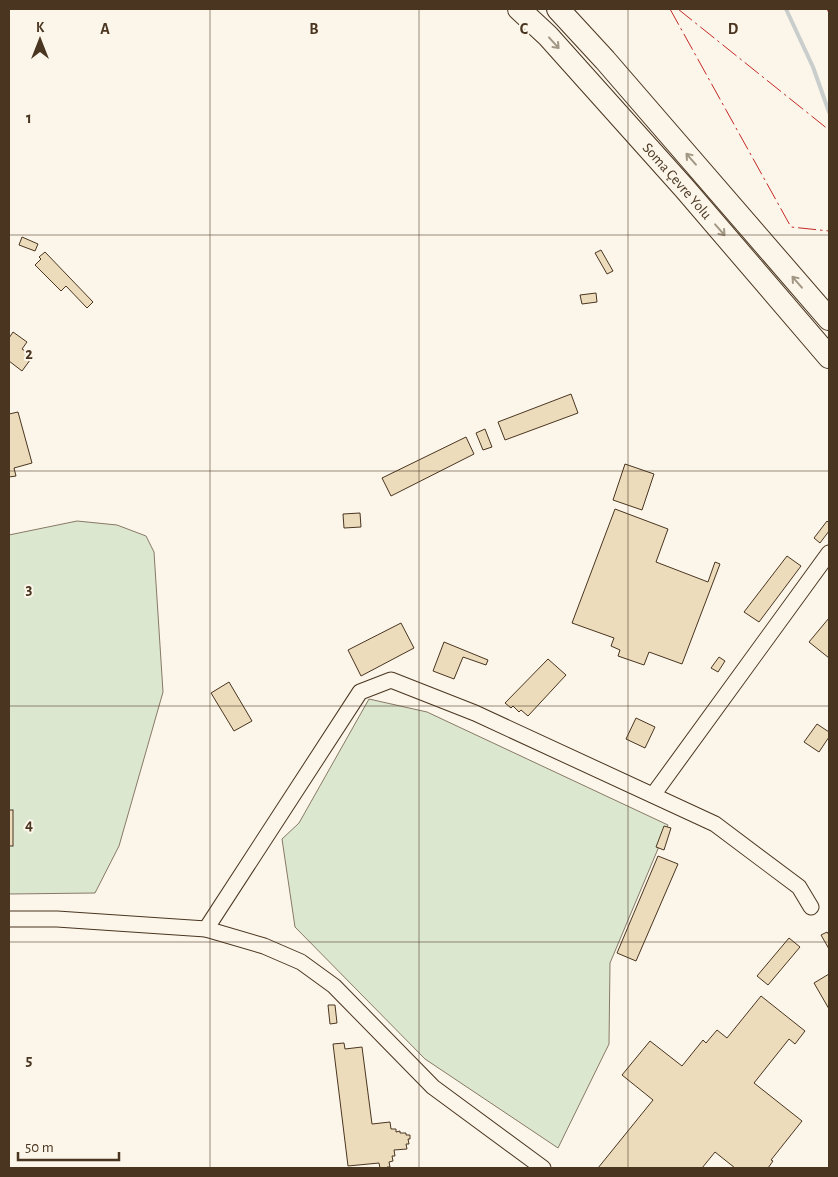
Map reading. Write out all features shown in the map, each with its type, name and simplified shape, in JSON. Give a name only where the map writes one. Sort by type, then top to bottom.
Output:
[{"type":"highway","name":"Soma Çevre Yolu","points":[[519,9],[548,36],[678,182],[829,357]]},
{"type":"highway","name":"Soma Çevre Yolu","points":[[558,9],[612,67],[829,319]]},
{"type":"street","points":[[653,795],[829,553]]},
{"type":"street","points":[[206,929],[360,692],[391,680],[476,714],[715,824],[799,887],[811,907]]},
{"type":"street","points":[[9,919],[57,919],[206,929],[264,946],[301,962],[334,986],[433,1087],[543,1168]]},
{"type":"green space","points":[[77,521],[117,525],[146,536],[154,552],[163,692],[119,846],[95,893],[9,894],[9,535]]},
{"type":"green space","points":[[369,699],[427,712],[668,825],[610,963],[609,1044],[558,1148],[425,1059],[295,927],[282,839],[299,823]]},
{"type":"building","points":[[22,237],[38,244],[35,251],[19,245]]},
{"type":"building","points":[[601,250],[613,271],[607,274],[595,253]]},
{"type":"building","points":[[45,252],[93,302],[87,308],[66,286],[61,291],[35,265],[41,259],[39,257]]},
{"type":"building","points":[[596,293],[597,302],[582,304],[580,295]]},
{"type":"building","points":[[13,332],[27,342],[22,349],[33,356],[22,371],[9,361],[9,338]]},
{"type":"building","points":[[571,394],[578,413],[505,440],[498,422]]},
{"type":"building","points":[[18,412],[32,463],[14,468],[16,476],[9,477],[9,414]]},
{"type":"building","points":[[485,429],[492,447],[483,450],[476,433]]},
{"type":"building","points":[[466,437],[474,454],[391,496],[382,478]]},
{"type":"building","points":[[625,464],[654,474],[642,510],[613,500]]},
{"type":"building","points":[[615,509],[668,529],[656,562],[708,582],[715,562],[720,564],[682,664],[649,652],[644,665],[618,656],[620,650],[611,646],[614,638],[572,623]]},
{"type":"building","points":[[360,513],[361,527],[344,528],[343,514]]},
{"type":"building","points":[[827,521],[829,523],[829,531],[820,543],[814,538]]},
{"type":"building","points":[[787,556],[801,566],[759,622],[744,612]]},
{"type":"building","points":[[829,618],[829,658],[809,642]]},
{"type":"building","points":[[401,623],[414,648],[361,676],[348,650]]},
{"type":"building","points":[[444,642],[488,660],[486,665],[463,657],[454,679],[433,671]]},
{"type":"building","points":[[719,657],[725,661],[718,672],[711,668]]},
{"type":"building","points":[[548,659],[566,675],[528,716],[521,710],[519,712],[513,706],[511,708],[505,703]]},
{"type":"building","points":[[229,682],[252,721],[234,731],[211,693]]},
{"type":"building","points":[[636,718],[655,727],[645,748],[626,739]]},
{"type":"building","points":[[817,724],[829,732],[829,737],[819,752],[804,742]]},
{"type":"building","points":[[9,810],[13,810],[13,846],[9,846]]},
{"type":"building","points":[[664,826],[671,828],[664,850],[656,847]]},
{"type":"building","points":[[658,856],[678,864],[636,961],[617,953]]},
{"type":"building","points":[[827,932],[829,935],[829,949],[821,935]]},
{"type":"building","points":[[789,938],[800,947],[768,985],[757,976]]},
{"type":"building","points":[[829,974],[829,1009],[814,983]]},
{"type":"building","points":[[761,996],[805,1031],[795,1044],[789,1039],[754,1083],[802,1121],[771,1160],[773,1161],[768,1168],[735,1168],[715,1152],[702,1168],[598,1168],[653,1100],[622,1075],[650,1041],[682,1066],[703,1040],[706,1043],[717,1030],[727,1038]]},
{"type":"building","points":[[328,1005],[335,1005],[337,1023],[330,1024]]},
{"type":"building","points":[[344,1043],[345,1049],[362,1047],[372,1124],[390,1122],[391,1129],[396,1129],[396,1132],[400,1131],[400,1133],[410,1135],[410,1139],[408,1139],[409,1144],[406,1144],[407,1149],[394,1150],[395,1156],[392,1156],[393,1161],[389,1162],[390,1167],[380,1168],[379,1163],[348,1166],[333,1044]]},
{"type":"waterway","points":[[786,9],[813,67],[829,112]]},
{"type":"power","points":[[670,9],[791,227],[829,231]]},
{"type":"power","points":[[678,9],[829,130]]},
{"type":"power","points":[[827,9],[829,13]]}]
